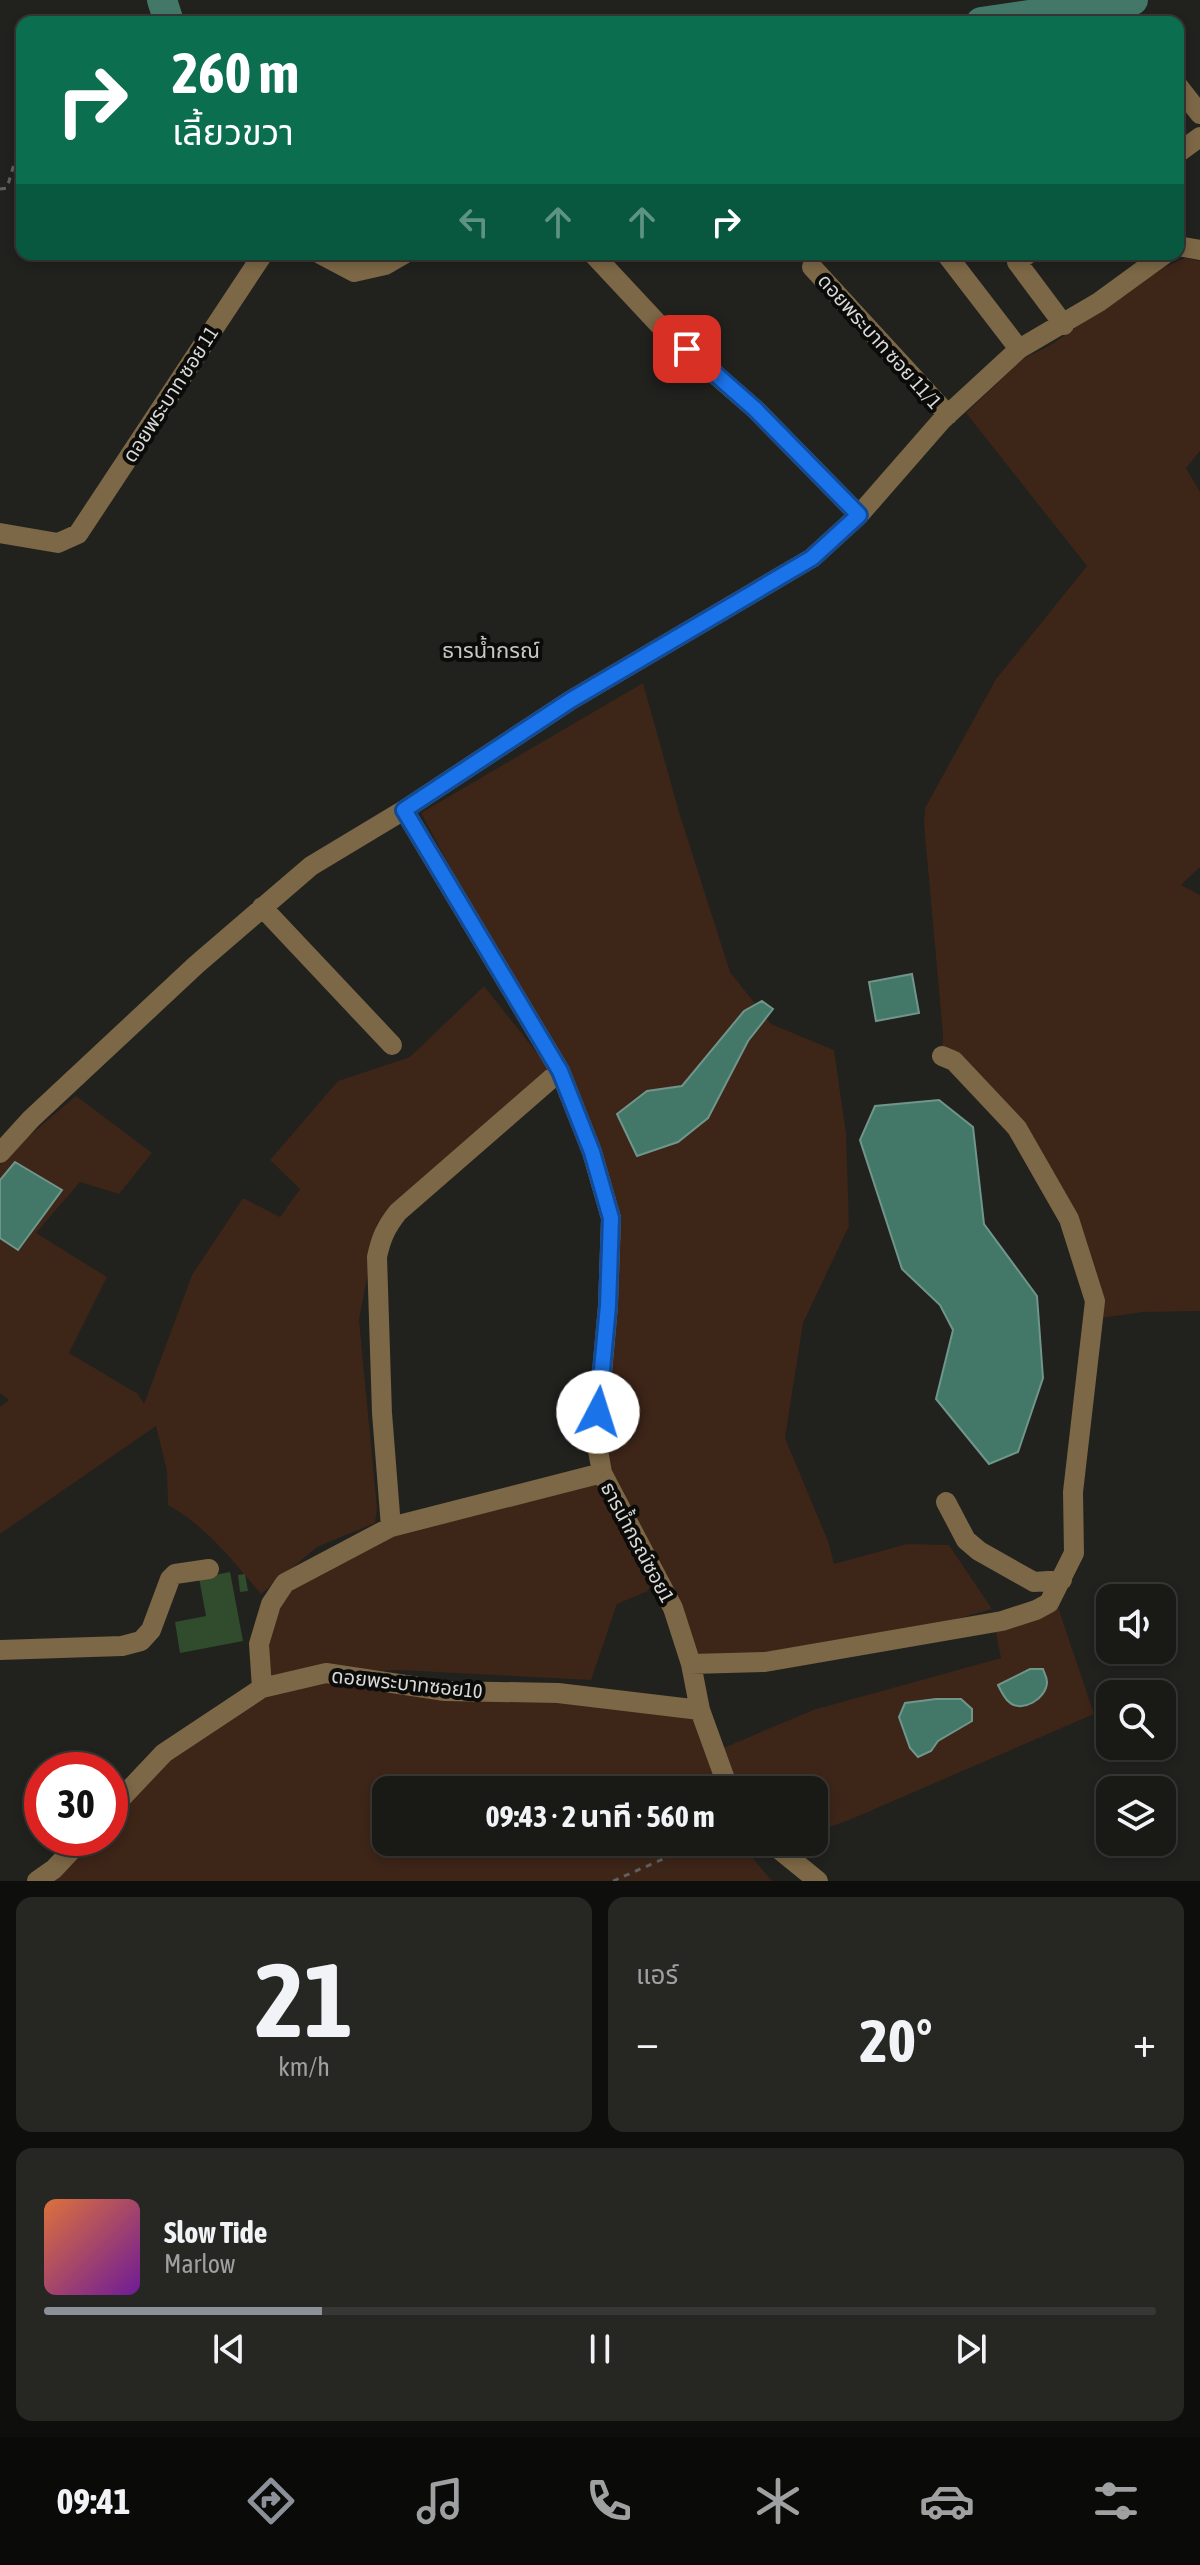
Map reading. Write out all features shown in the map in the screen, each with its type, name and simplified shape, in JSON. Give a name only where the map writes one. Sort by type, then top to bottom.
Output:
[{"type":"street","points":[[1184,94],[1200,114]]},
{"type":"street","name":"ดอยพระบาท ซอย 11","points":[[0,533],[58,543],[78,534],[259,260]]},
{"type":"street","points":[[331,260],[354,272],[394,260]]},
{"type":"street","points":[[599,260],[664,330],[755,409],[859,515]]},
{"type":"street","points":[[951,260],[1019,349]]},
{"type":"street","points":[[1021,260],[1064,325]]},
{"type":"street","points":[[0,1153],[31,1119],[262,907],[311,866],[404,810],[571,700],[812,558],[859,515],[948,415],[1019,349],[1064,325],[1156,260]]},
{"type":"street","name":"ดอยพระบาท ซอย 11/1","points":[[812,267],[948,415]]},
{"type":"street","name":"ธารน้ำกรณ์ซอย1","points":[[404,810],[560,1071],[592,1152],[611,1218],[608,1306],[596,1439],[602,1473],[673,1608],[691,1664],[700,1710],[724,1776]]},
{"type":"street","points":[[262,907],[392,1045]]},
{"type":"street","points":[[691,1664],[765,1662],[1002,1621],[1049,1603],[1074,1553],[1073,1492],[1095,1301],[1069,1219],[1017,1128],[954,1061],[942,1056]]},
{"type":"street","points":[[391,1527],[382,1413],[377,1257],[381,1238],[398,1212],[560,1071]]},
{"type":"street","points":[[262,1688],[259,1644],[265,1618],[277,1592],[285,1583],[391,1527],[602,1473]]},
{"type":"street","points":[[946,1502],[966,1540],[979,1551],[1034,1582],[1062,1580]]},
{"type":"street","points":[[0,1650],[122,1646],[141,1641],[151,1630],[170,1579],[175,1574],[209,1569]]},
{"type":"street","name":"ดอยพระบาทซอย10","points":[[128,1791],[164,1753],[262,1688],[326,1673],[445,1691],[558,1693],[700,1710]]},
{"type":"street","points":[[37,1881],[66,1856]]},
{"type":"street","points":[[787,1856],[818,1881]]},
{"type":"path","points":[[0,189],[7,188],[16,157]]},
{"type":"path","points":[[613,1881],[670,1856]]},
{"type":"shaded area","points":[[1184,258],[1200,261],[1200,451],[1186,468],[1200,492],[1200,867],[1181,885],[1200,895],[1200,1311],[1144,1312],[1093,1319],[1069,1219],[955,1061],[942,1056],[943,1035],[925,808],[996,679],[1087,566],[966,413],[1023,359],[1049,346],[1163,268]]},
{"type":"shaded area","points":[[643,683],[679,812],[730,972],[771,1024],[834,1050],[846,1134],[849,1226],[803,1323],[785,1438],[828,1541],[834,1564],[907,1544],[949,1545],[992,1609],[863,1645],[691,1664],[654,1573],[648,1591],[617,1604],[591,1680],[398,1670],[331,1673],[700,1710],[713,1776],[372,1776],[372,1856],[751,1856],[772,1881],[37,1881],[64,1856],[128,1856],[128,1795],[250,1693],[271,1604],[391,1527],[602,1473],[611,1218],[560,1071],[421,813]]},
{"type":"shaded area","points":[[912,974],[919,1013],[876,1021],[869,982]]},
{"type":"shaded area","points":[[484,986],[549,1068],[377,1223],[359,1320],[377,1508],[375,1523],[317,1547],[261,1594],[207,1534],[168,1505],[167,1471],[156,1426],[0,1534],[0,1407],[9,1400],[0,1393],[0,1165],[9,1153],[76,1096],[152,1153],[119,1194],[80,1182],[36,1233],[107,1277],[69,1353],[138,1394],[144,1404],[192,1275],[243,1198],[280,1217],[300,1189],[270,1160],[338,1081],[410,1057]]},
{"type":"shaded area","points":[[762,1001],[773,1009],[748,1041],[708,1118],[678,1142],[637,1156],[617,1114],[647,1091],[682,1086],[744,1011]]},
{"type":"shaded area","points":[[939,1100],[973,1127],[984,1224],[1037,1296],[1043,1378],[1018,1452],[989,1464],[936,1399],[953,1330],[940,1305],[902,1269],[860,1140],[875,1106]]},
{"type":"shaded area","points":[[15,1162],[62,1190],[18,1250],[0,1238],[0,1180]]},
{"type":"shaded area","points":[[1057,1604],[1094,1714],[828,1828],[828,1776],[727,1776],[721,1749],[813,1710],[1001,1658],[995,1629]]},
{"type":"shaded area","points":[[1030,1669],[1043,1669],[1046,1688],[1033,1702],[1014,1705],[998,1685]]},
{"type":"shaded area","points":[[961,1699],[972,1709],[972,1721],[918,1757],[910,1748],[899,1717],[905,1703]]},
{"type":"building","points":[[230,1572],[243,1641],[180,1653],[175,1622],[206,1616],[199,1578]]},
{"type":"building","points":[[245,1574],[248,1591],[240,1592],[238,1575]]},
{"type":"waterway","points":[[162,0],[167,16]]},
{"type":"waterway","points":[[1022,16],[1133,0]]},
{"type":"district","name":"ธารน้ำกรณ์","points":[[491,650]]},
{"type":"route","points":[[598,1412],[608,1306],[611,1218],[592,1152],[560,1071],[404,810],[571,700],[812,558],[859,515],[755,409],[687,349]]}]
